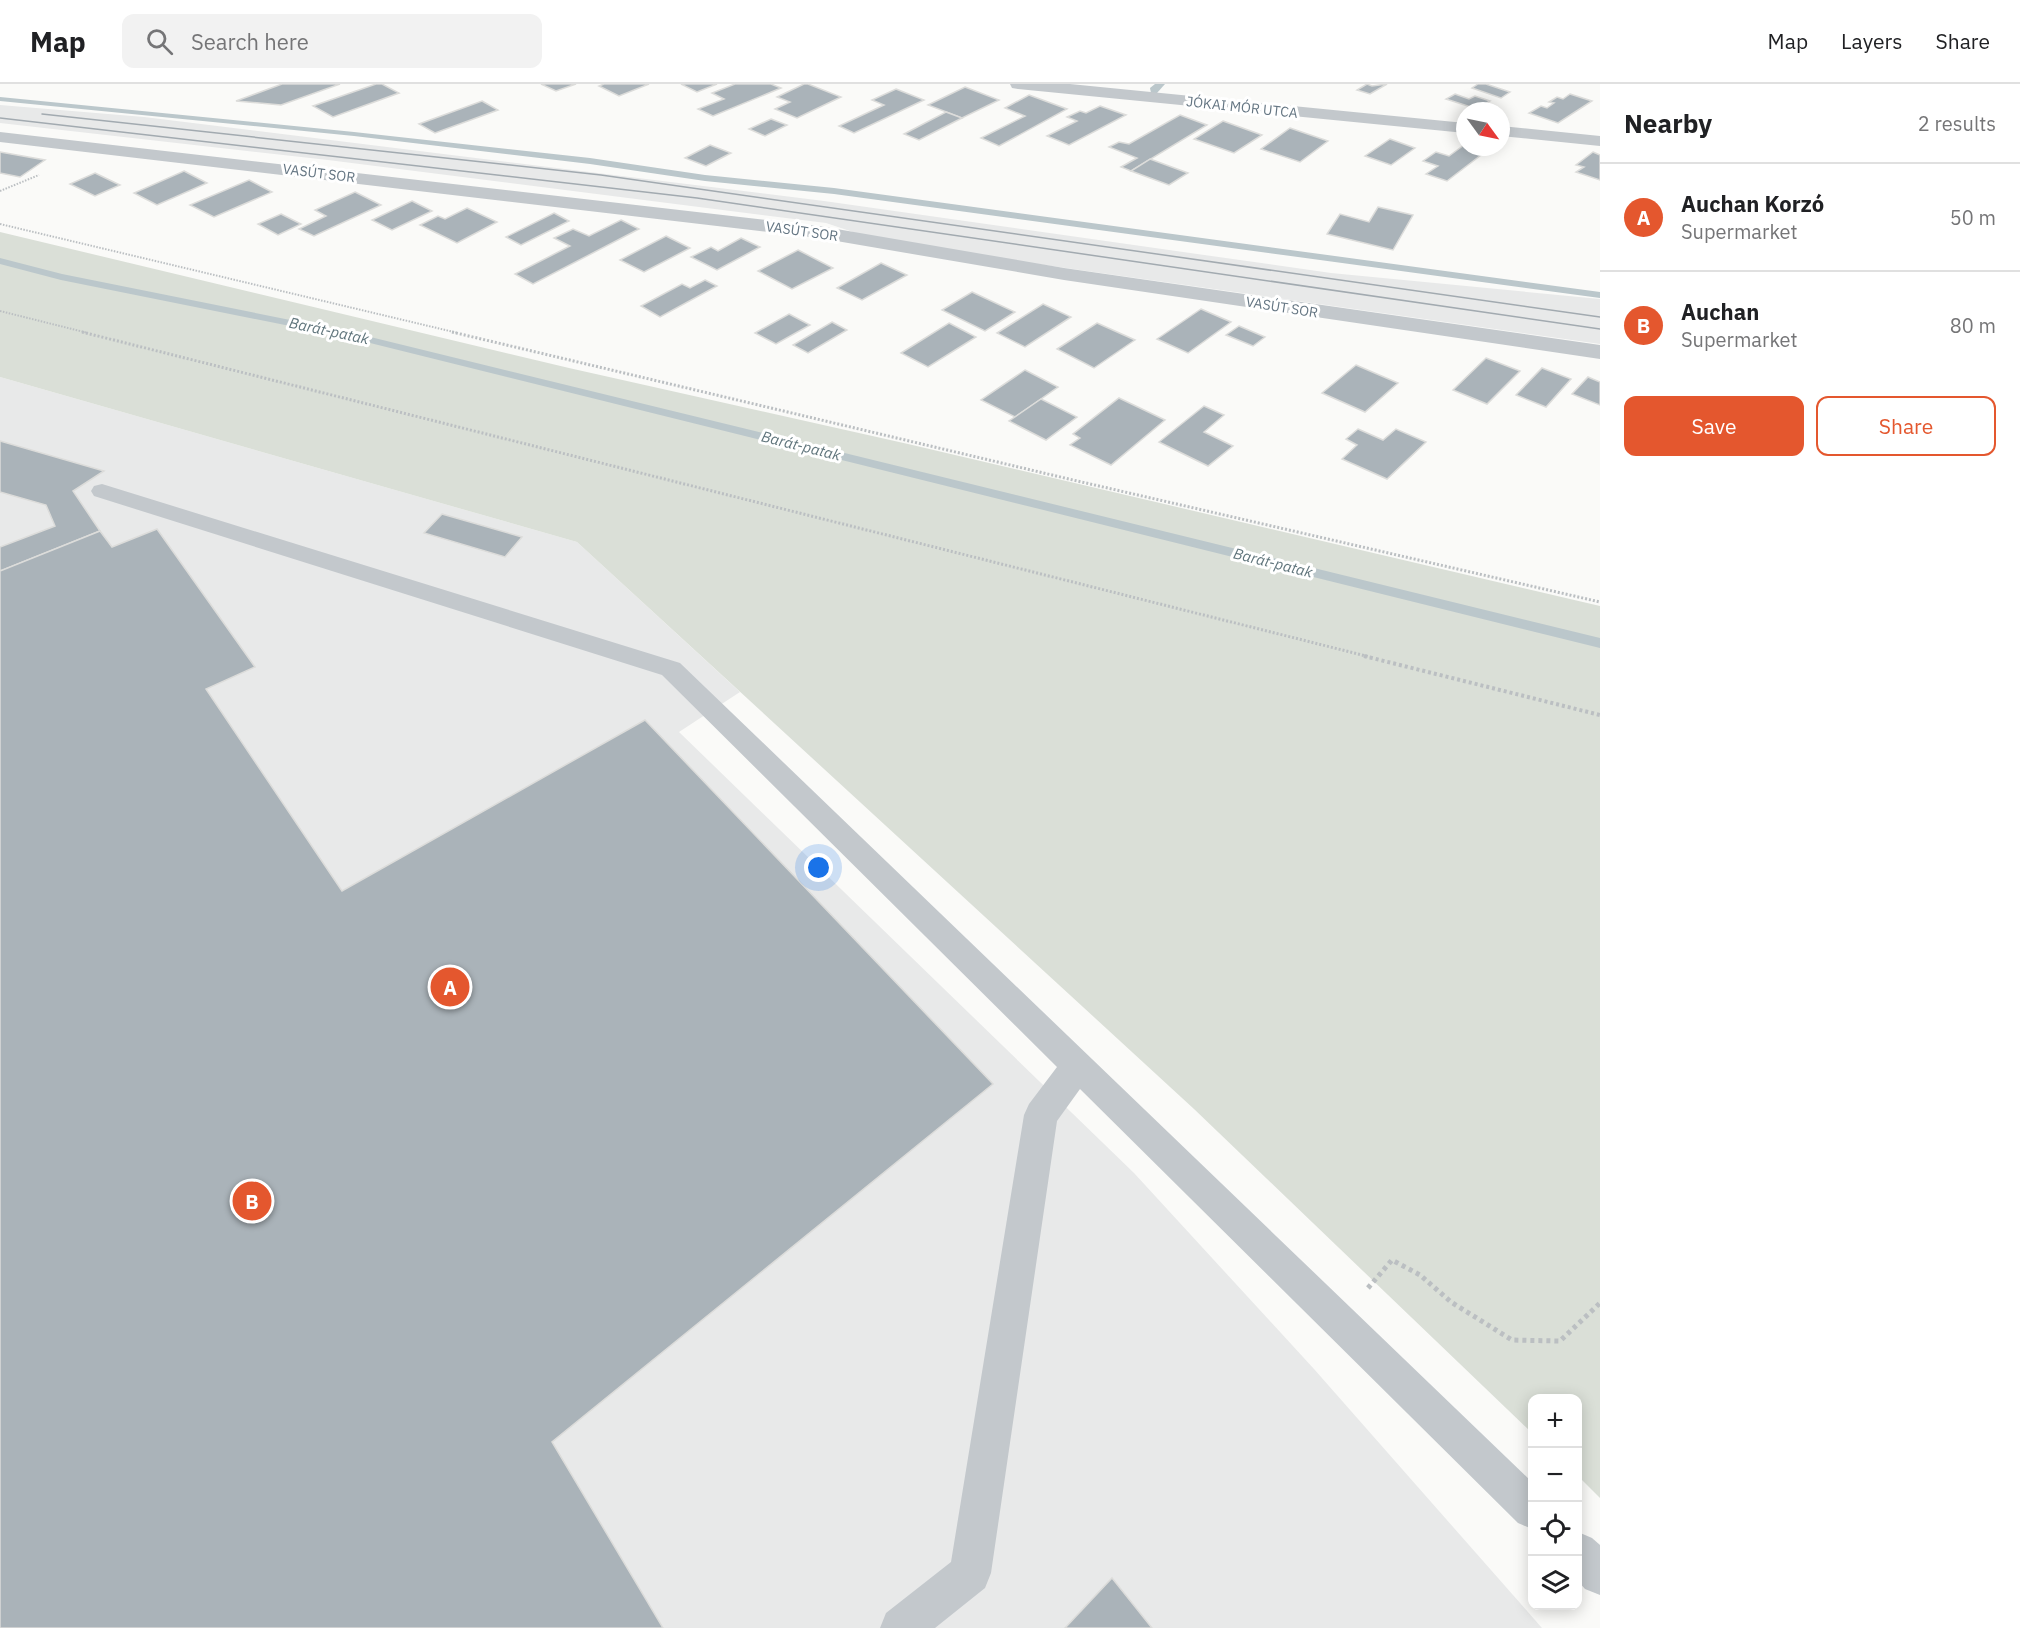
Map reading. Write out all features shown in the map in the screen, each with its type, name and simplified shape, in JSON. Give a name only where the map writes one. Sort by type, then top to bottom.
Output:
[{"type":"street","name":"JÓKAI MÓR UTCA","points":[[1018,84],[1456,127]]},
{"type":"street","points":[[1510,132],[1600,141]]},
{"type":"street","name":"VASÚT SOR","points":[[0,137],[819,232],[1076,276],[1600,352]]},
{"type":"lane","points":[[102,491],[671,669],[1338,1322],[1528,1504]]},
{"type":"lane","points":[[901,1628],[970,1573],[1041,1115],[1077,1067]]},
{"type":"lane","points":[[1582,1556],[1600,1574]]},
{"type":"path","points":[[0,224],[1074,480],[1600,602]]},
{"type":"path","points":[[0,311],[1600,715]]},
{"type":"path","points":[[1338,1322],[1392,1260],[1420,1275],[1451,1302],[1512,1340],[1560,1341],[1600,1303]]},
{"type":"shaded area","points":[[0,105],[144,117],[824,201],[1331,273],[1600,299],[1600,344],[883,242],[826,223],[328,160],[0,123]]},
{"type":"shaded area","points":[[0,232],[569,368],[908,444],[1600,606],[1600,1498],[1582,1480],[1582,1394],[1528,1394],[1528,1429],[1194,1109],[577,542],[0,377]]},
{"type":"shaded area","points":[[0,377],[577,542],[740,692],[679,732],[1134,1173],[1314,1369],[1542,1628],[0,1628]]},
{"type":"building","points":[[282,84],[340,84],[281,105],[236,101]]},
{"type":"building","points":[[376,84],[382,84],[399,93],[333,117],[313,106]]},
{"type":"building","points":[[541,84],[576,84],[556,91]]},
{"type":"building","points":[[649,84],[619,96],[599,86]]},
{"type":"building","points":[[681,84],[717,84],[697,92]]},
{"type":"building","points":[[735,84],[771,84],[781,88],[713,116],[698,109],[724,99],[712,93]]},
{"type":"building","points":[[804,84],[841,97],[797,118],[775,109],[790,102],[777,97]]},
{"type":"building","points":[[1367,84],[1372,86],[1387,84],[1370,94],[1357,90]]},
{"type":"building","points":[[1478,84],[1486,84],[1510,92],[1501,98],[1472,88]]},
{"type":"building","points":[[965,87],[999,100],[962,118],[928,105]]},
{"type":"building","points":[[896,89],[924,100],[854,133],[839,126],[884,105],[872,100]]},
{"type":"building","points":[[1455,94],[1469,99],[1475,96],[1490,101],[1456,102],[1446,99]]},
{"type":"building","points":[[1570,94],[1592,101],[1558,123],[1529,113],[1541,106],[1547,108],[1554,103],[1549,102],[1557,97],[1563,99]]},
{"type":"building","points":[[1029,95],[1067,109],[999,146],[981,138],[1025,116],[1005,108]]},
{"type":"building","points":[[482,101],[498,110],[435,133],[419,124]]},
{"type":"building","points":[[1100,106],[1126,115],[1069,145],[1047,136],[1077,121],[1067,117],[1080,111],[1086,113]]},
{"type":"building","points":[[946,112],[962,118],[919,140],[904,134]]},
{"type":"building","points":[[1180,115],[1207,125],[1131,171],[1121,167],[1137,158],[1109,147],[1119,142],[1129,144]]},
{"type":"building","points":[[771,119],[787,125],[765,136],[749,129]]},
{"type":"building","points":[[1223,121],[1262,135],[1234,153],[1194,139]]},
{"type":"building","points":[[1290,128],[1328,141],[1300,162],[1261,149]]},
{"type":"building","points":[[1390,139],[1415,148],[1391,165],[1365,156]]},
{"type":"building","points":[[710,145],[731,153],[706,166],[685,158]]},
{"type":"building","points":[[1456,151],[1456,156],[1480,156],[1447,181],[1426,174],[1438,166],[1423,161],[1436,152],[1449,156]]},
{"type":"building","points":[[0,152],[45,160],[20,177],[0,173]]},
{"type":"building","points":[[1593,152],[1600,155],[1600,180],[1576,172],[1584,167],[1576,165]]},
{"type":"building","points":[[1150,159],[1188,173],[1169,185],[1131,171]]},
{"type":"building","points":[[184,171],[207,183],[157,205],[134,193]]},
{"type":"building","points":[[95,173],[120,185],[95,196],[70,184]]},
{"type":"building","points":[[249,180],[272,192],[214,217],[190,205]]},
{"type":"building","points":[[355,192],[381,205],[314,236],[299,229],[326,216],[315,210]]},
{"type":"building","points":[[412,201],[432,211],[392,230],[372,220]]},
{"type":"building","points":[[1378,207],[1413,215],[1393,250],[1327,234],[1340,214],[1369,222]]},
{"type":"building","points":[[467,208],[497,222],[457,243],[420,225],[438,216],[445,219]]},
{"type":"building","points":[[554,213],[569,221],[521,245],[506,237]]},
{"type":"building","points":[[281,214],[301,224],[278,235],[258,224]]},
{"type":"building","points":[[621,220],[639,229],[533,284],[515,274],[570,246],[554,238],[573,229],[589,236]]},
{"type":"building","points":[[666,236],[690,248],[644,272],[620,260]]},
{"type":"building","points":[[741,238],[760,247],[717,270],[691,257],[711,247],[718,251]]},
{"type":"building","points":[[798,250],[833,268],[792,289],[758,271]]},
{"type":"building","points":[[881,263],[907,275],[862,300],[837,288]]},
{"type":"building","points":[[705,280],[717,286],[660,317],[641,306],[682,284],[690,288]]},
{"type":"building","points":[[972,292],[1015,312],[985,331],[942,310]]},
{"type":"building","points":[[1043,304],[1071,317],[1025,347],[997,333]]},
{"type":"building","points":[[1201,309],[1231,322],[1188,353],[1157,339]]},
{"type":"building","points":[[789,314],[810,325],[776,344],[755,333]]},
{"type":"building","points":[[832,322],[847,330],[808,353],[793,345]]},
{"type":"building","points":[[949,323],[976,337],[928,367],[901,353]]},
{"type":"building","points":[[1097,323],[1135,340],[1094,368],[1057,349]]},
{"type":"building","points":[[1239,326],[1265,337],[1253,346],[1226,335]]},
{"type":"building","points":[[1486,358],[1520,371],[1487,404],[1453,390]]},
{"type":"building","points":[[1356,365],[1398,383],[1365,412],[1322,393]]},
{"type":"building","points":[[1542,368],[1571,379],[1546,407],[1516,395]]},
{"type":"building","points":[[1025,370],[1058,387],[1015,417],[981,400]]},
{"type":"building","points":[[1588,377],[1600,382],[1600,405],[1572,394]]},
{"type":"building","points":[[1119,398],[1165,420],[1111,465],[1070,445],[1080,438],[1073,434]]},
{"type":"building","points":[[1041,399],[1077,417],[1046,440],[1009,421]]},
{"type":"building","points":[[1204,406],[1224,415],[1204,432],[1233,446],[1208,466],[1159,442]]},
{"type":"building","points":[[1358,429],[1383,440],[1396,429],[1426,442],[1387,479],[1342,459],[1357,445],[1346,439]]},
{"type":"building","points":[[0,441],[104,471],[73,491],[100,531],[0,571],[0,547],[55,526],[46,505],[0,492]]},
{"type":"building","points":[[442,514],[522,537],[505,557],[424,533]]},
{"type":"building","points":[[157,529],[255,667],[206,689],[342,891],[645,720],[993,1084],[552,1442],[663,1628],[0,1628],[0,571],[100,531],[112,547]]},
{"type":"building","points":[[1112,1578],[1152,1628],[1065,1628]]},
{"type":"waterway","points":[[1154,91],[1154,88],[1161,84]]},
{"type":"waterway","points":[[0,99],[354,134],[590,161],[705,178],[834,191],[1600,295]]},
{"type":"waterway","name":"Barát-patak","points":[[0,261],[61,277],[350,335],[1600,643]]},
{"type":"tram line","points":[[42,114],[601,175],[1600,317]]},
{"type":"tram line","points":[[0,118],[697,198],[1600,329]]},
{"type":"place","name":"Auchan Korzó","points":[[450,987]]},
{"type":"place","name":"Auchan","points":[[252,1201]]}]
